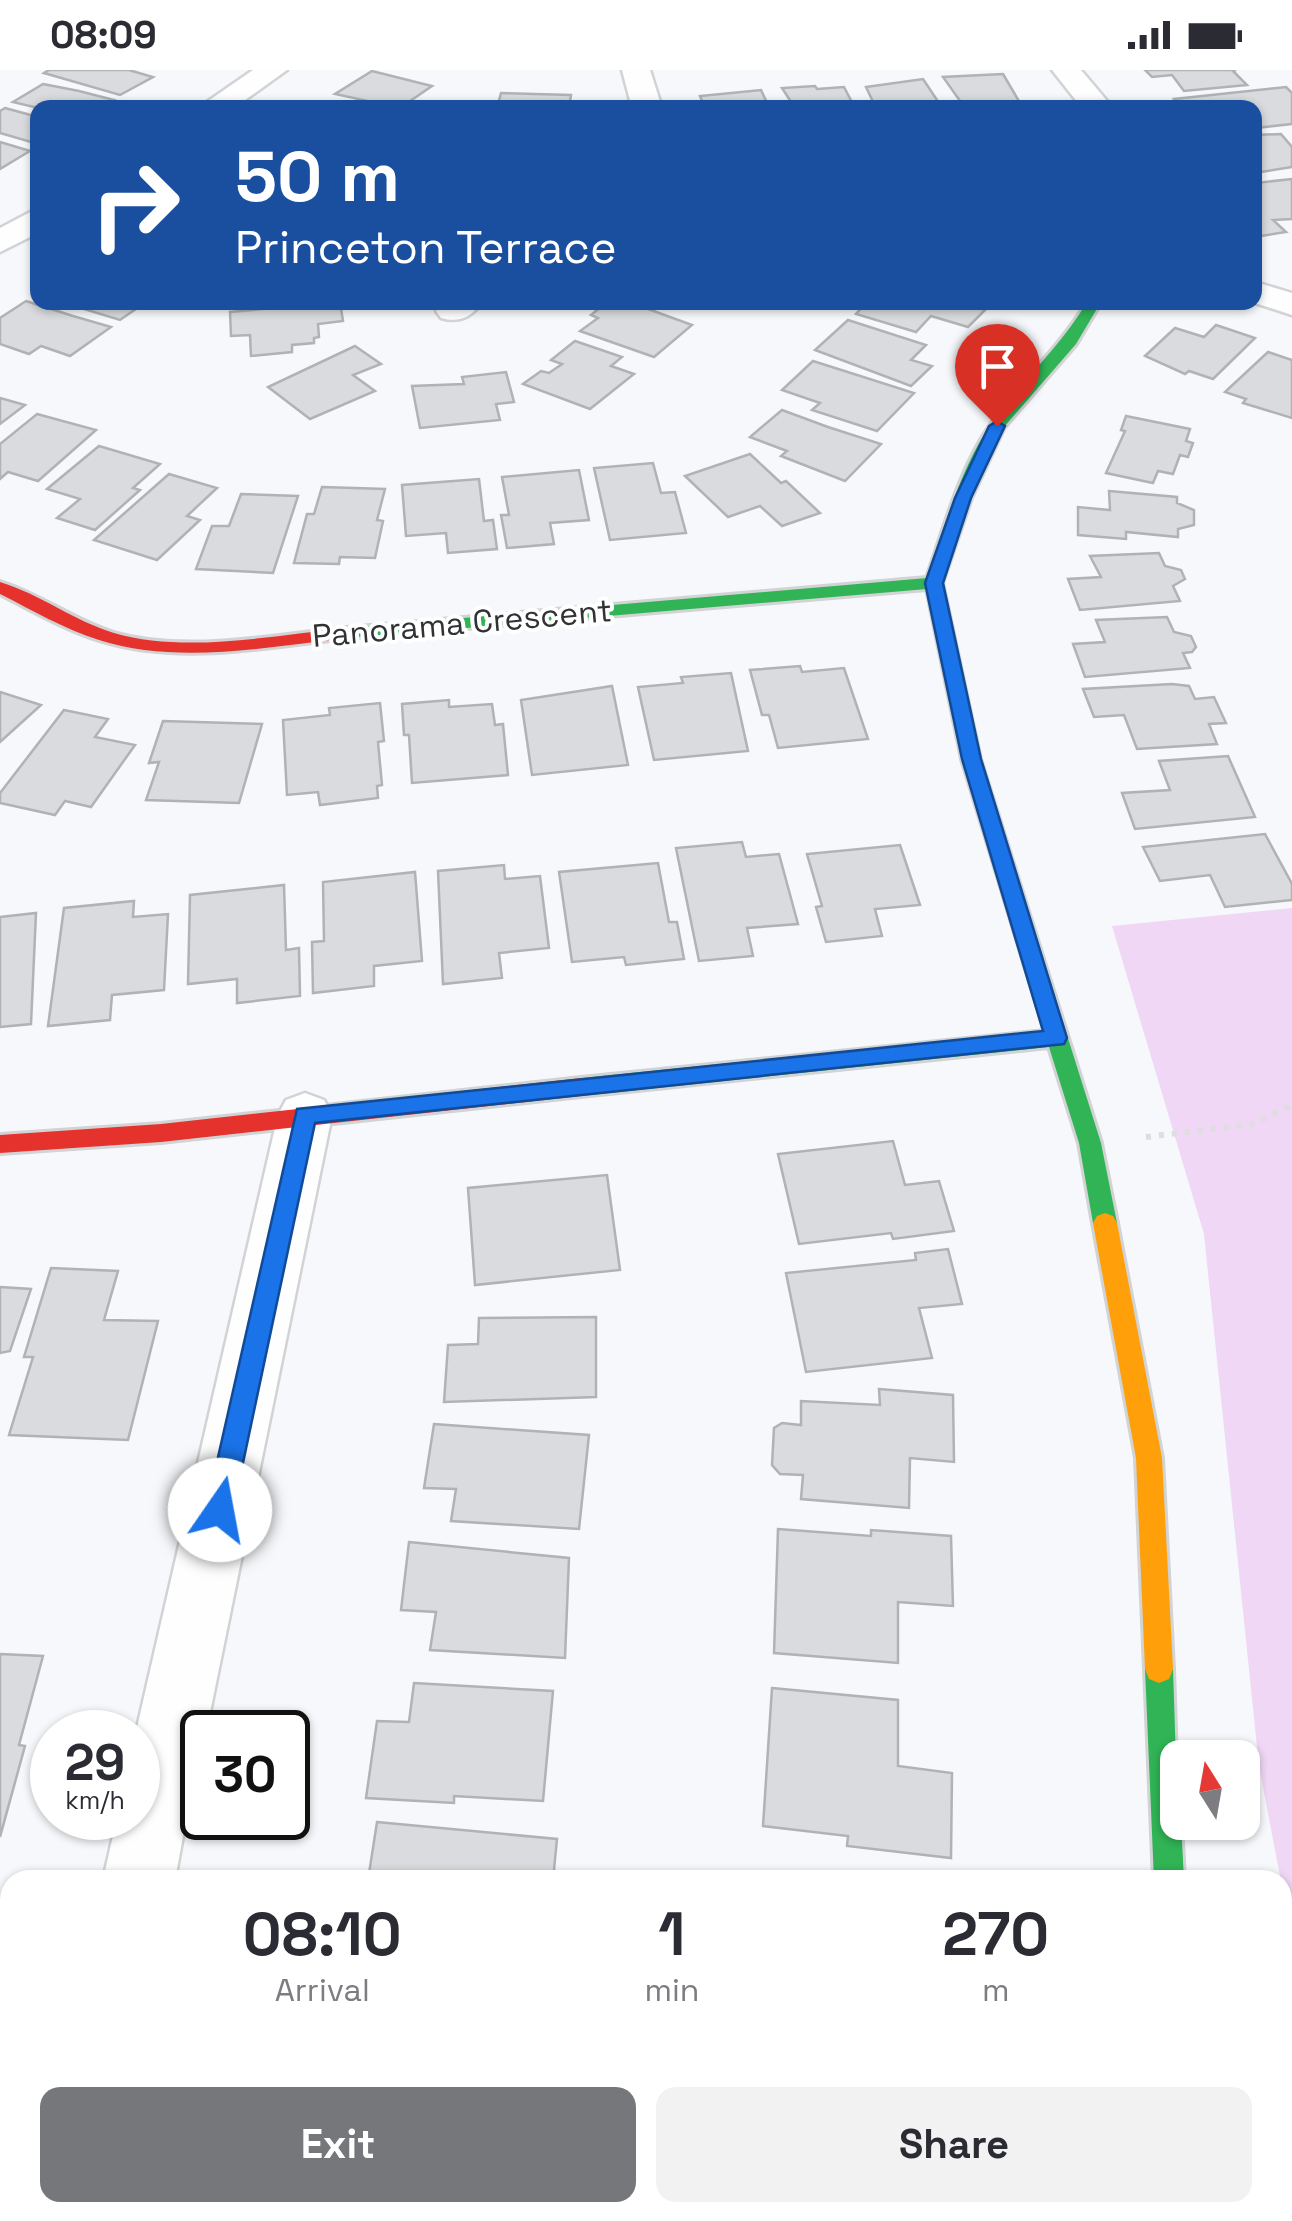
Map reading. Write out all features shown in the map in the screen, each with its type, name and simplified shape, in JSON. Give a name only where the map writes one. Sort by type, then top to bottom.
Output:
[{"type":"street","points":[[226,100],[273,70]]},
{"type":"street","points":[[636,70],[644,100]]},
{"type":"street","points":[[1066,70],[1091,100]]},
{"type":"street","points":[[0,242],[30,223]]},
{"type":"street","points":[[1262,294],[1292,305]]},
{"type":"street","points":[[1089,310],[1071,342],[997,426],[963,498],[934,583],[971,759],[1090,1144],[1149,1458],[1169,1870]]},
{"type":"street","name":"Panorama Crescent","points":[[0,586],[98,632],[143,644],[214,644],[934,583]]},
{"type":"street","points":[[0,1144],[161,1134],[305,1115],[1056,1038]]},
{"type":"street","points":[[141,1870],[305,1115]]},
{"type":"path","points":[[1090,1144],[1253,1124],[1292,1105]]},
{"type":"shaded area","points":[[1292,908],[1292,1870],[1279,1870],[1260,1771],[1260,1740],[1256,1740],[1204,1234],[1112,926]]},
{"type":"building","points":[[129,70],[153,77],[120,95],[44,73]]},
{"type":"building","points":[[1145,70],[1236,70],[1233,71],[1247,85],[1184,91],[1172,75],[1152,77]]},
{"type":"building","points":[[372,71],[432,86],[412,100],[363,100],[335,94]]},
{"type":"building","points":[[1003,74],[1018,100],[959,100],[943,77]]},
{"type":"building","points":[[923,79],[937,100],[872,100],[866,87]]},
{"type":"building","points":[[43,84],[114,100],[30,100],[30,106],[13,102]]},
{"type":"building","points":[[844,87],[851,100],[790,100],[782,88]]},
{"type":"building","points":[[1286,87],[1292,93],[1292,124],[1262,127],[1262,100],[1174,99]]},
{"type":"building","points":[[761,90],[766,100],[702,100],[700,96]]},
{"type":"building","points":[[501,93],[571,95],[570,100],[499,100]]},
{"type":"building","points":[[5,108],[30,115],[30,142],[0,133],[0,111]]},
{"type":"building","points":[[1281,134],[1292,147],[1292,167],[1262,172],[1262,135]]},
{"type":"building","points":[[0,142],[30,151],[0,169]]},
{"type":"building","points":[[1292,179],[1292,219],[1273,220],[1286,232],[1262,236],[1262,182]]},
{"type":"building","points":[[26,301],[30,302],[30,310],[55,310],[111,327],[70,356],[41,346],[29,354],[0,344],[0,318]]},
{"type":"building","points":[[87,310],[134,310],[120,320]]},
{"type":"building","points":[[341,310],[343,321],[318,324],[319,337],[314,338],[314,343],[292,345],[292,352],[251,356],[250,335],[231,336],[230,312]]},
{"type":"building","points":[[597,310],[651,310],[692,325],[654,357],[580,331],[598,318],[591,315]]},
{"type":"building","points":[[860,310],[985,310],[968,327],[931,316],[916,332],[856,314]]},
{"type":"building","points":[[848,320],[926,345],[911,360],[932,366],[911,386],[815,350]]},
{"type":"building","points":[[1216,325],[1255,338],[1213,379],[1189,371],[1185,374],[1145,356],[1175,328],[1204,337]]},
{"type":"building","points":[[575,341],[622,357],[611,366],[634,374],[590,409],[523,384],[541,371],[549,373],[562,364],[551,360]]},
{"type":"building","points":[[355,346],[381,364],[353,375],[375,391],[310,419],[268,387]]},
{"type":"building","points":[[1268,352],[1292,360],[1292,418],[1243,403],[1246,399],[1225,392]]},
{"type":"building","points":[[813,361],[914,393],[877,431],[812,410],[820,403],[782,390]]},
{"type":"building","points":[[506,372],[514,402],[496,404],[500,420],[420,428],[412,386],[464,384],[462,377]]},
{"type":"building","points":[[0,398],[25,405],[0,424]]},
{"type":"building","points":[[782,410],[881,444],[845,481],[781,456],[787,451],[750,437]]},
{"type":"building","points":[[37,414],[96,430],[38,481],[8,472],[0,479],[0,444]]},
{"type":"building","points":[[1126,416],[1190,429],[1186,441],[1193,443],[1188,457],[1180,455],[1173,474],[1158,471],[1153,483],[1106,473],[1125,431],[1121,430]]},
{"type":"building","points":[[99,446],[160,464],[133,488],[140,490],[95,530],[57,518],[80,499],[47,489]]},
{"type":"building","points":[[750,454],[820,513],[782,526],[760,506],[728,517],[685,476]]},
{"type":"building","points":[[653,463],[661,493],[675,492],[686,533],[610,540],[594,468]]},
{"type":"building","points":[[579,470],[589,520],[550,523],[554,544],[507,548],[501,515],[509,515],[502,477]]},
{"type":"building","points":[[169,474],[217,488],[187,516],[200,520],[157,560],[94,540]]},
{"type":"building","points":[[479,479],[484,521],[493,520],[497,549],[448,553],[446,533],[406,536],[402,485]]},
{"type":"building","points":[[322,487],[385,489],[377,520],[383,521],[375,558],[340,557],[339,564],[294,563],[307,514],[314,514]]},
{"type":"building","points":[[1109,491],[1177,497],[1177,503],[1194,510],[1194,525],[1178,529],[1178,537],[1126,532],[1126,539],[1078,535],[1078,507],[1110,510]]},
{"type":"building","points":[[241,494],[298,496],[273,573],[196,569],[212,526],[229,526]]},
{"type":"building","points":[[1159,553],[1165,566],[1181,570],[1185,579],[1173,586],[1180,601],[1080,610],[1068,579],[1101,577],[1090,556]]},
{"type":"building","points":[[1167,617],[1174,632],[1191,636],[1196,647],[1183,653],[1190,668],[1085,677],[1073,644],[1105,642],[1096,620]]},
{"type":"building","points":[[800,666],[802,672],[844,668],[868,739],[778,748],[769,715],[762,715],[750,670]]},
{"type":"building","points":[[731,673],[748,751],[654,760],[638,687],[683,683],[681,677]]},
{"type":"building","points":[[612,686],[628,765],[532,775],[521,700]]},
{"type":"building","points":[[1189,686],[1195,699],[1214,697],[1226,723],[1209,724],[1217,744],[1137,749],[1124,715],[1094,717],[1083,689]]},
{"type":"building","points":[[0,692],[41,705],[0,742]]},
{"type":"building","points":[[449,700],[449,707],[492,704],[495,725],[503,724],[508,775],[412,783],[409,735],[404,735],[402,704]]},
{"type":"building","points":[[380,703],[384,741],[378,742],[382,785],[377,786],[378,798],[320,805],[318,792],[287,795],[283,720],[330,715],[329,708]]},
{"type":"building","points":[[64,710],[108,719],[95,737],[135,745],[91,807],[65,801],[55,815],[0,803],[0,793]]},
{"type":"building","points":[[163,721],[262,724],[239,803],[146,800],[159,762],[149,763]]},
{"type":"building","points":[[1228,756],[1255,817],[1135,829],[1122,793],[1170,790],[1159,761]]},
{"type":"building","points":[[1265,834],[1292,884],[1292,900],[1225,907],[1210,875],[1160,881],[1143,847]]},
{"type":"building","points":[[742,842],[746,857],[779,854],[798,924],[747,928],[753,956],[699,961],[676,848]]},
{"type":"building","points":[[900,845],[920,905],[875,909],[882,936],[826,942],[816,907],[822,906],[807,854]]},
{"type":"building","points":[[658,863],[669,922],[677,922],[684,959],[626,965],[624,957],[572,962],[559,872]]},
{"type":"building","points":[[504,865],[505,879],[540,876],[549,948],[499,953],[502,978],[443,984],[438,871]]},
{"type":"building","points":[[415,872],[422,961],[374,966],[374,986],[313,993],[312,942],[324,941],[323,882]]},
{"type":"building","points":[[284,885],[286,950],[299,948],[300,996],[237,1003],[237,979],[188,984],[190,895]]},
{"type":"building","points":[[134,901],[133,917],[168,914],[164,990],[112,995],[110,1020],[48,1026],[64,908]]},
{"type":"building","points":[[36,913],[31,1024],[0,1027],[0,917]]},
{"type":"building","points":[[893,1141],[905,1185],[939,1181],[954,1231],[893,1239],[891,1233],[799,1244],[778,1154]]},
{"type":"building","points":[[607,1175],[620,1270],[475,1285],[468,1188]]},
{"type":"building","points":[[948,1249],[962,1304],[919,1308],[932,1358],[806,1372],[786,1273],[916,1260],[915,1253]]},
{"type":"building","points":[[51,1268],[118,1271],[104,1320],[158,1321],[128,1440],[9,1435],[33,1357],[24,1357]]},
{"type":"building","points":[[0,1287],[31,1289],[10,1351],[0,1353]]},
{"type":"building","points":[[596,1317],[596,1397],[444,1402],[448,1345],[478,1344],[479,1318]]},
{"type":"building","points":[[879,1389],[953,1395],[954,1462],[910,1458],[909,1508],[801,1499],[803,1475],[780,1474],[772,1465],[774,1428],[782,1423],[801,1425],[801,1401],[880,1405]]},
{"type":"building","points":[[434,1424],[589,1435],[579,1529],[451,1521],[456,1489],[424,1488]]},
{"type":"building","points":[[778,1529],[871,1536],[871,1530],[951,1536],[953,1606],[898,1602],[898,1663],[774,1653]]},
{"type":"building","points":[[409,1542],[569,1558],[565,1658],[430,1650],[436,1612],[401,1610]]},
{"type":"building","points":[[0,1654],[43,1656],[19,1745],[25,1746],[0,1837]]},
{"type":"building","points":[[414,1683],[553,1691],[543,1801],[454,1796],[454,1803],[366,1798],[377,1721],[409,1722]]},
{"type":"building","points":[[772,1688],[898,1700],[898,1766],[952,1773],[951,1858],[847,1846],[848,1836],[763,1826]]},
{"type":"building","points":[[377,1822],[557,1839],[554,1870],[370,1870]]},
{"type":"traffic: fast","points":[[1089,310],[1071,341],[997,426],[963,498],[934,583],[971,759],[1090,1143],[1105,1223]]},
{"type":"traffic: fast","points":[[347,633],[934,583]]},
{"type":"traffic: fast","points":[[581,1087],[1056,1038]]},
{"type":"traffic: fast","points":[[1159,1669],[1169,1870]]},
{"type":"traffic: slow","points":[[1105,1223],[1149,1458],[1159,1669]]},
{"type":"traffic: jam","points":[[0,587],[88,630],[144,644],[220,645],[347,633]]},
{"type":"traffic: jam","points":[[0,1144],[161,1133],[581,1087]]},
{"type":"route","points":[[220,1510],[305,1115],[1056,1038],[971,759],[934,583],[963,498],[997,426]]}]
